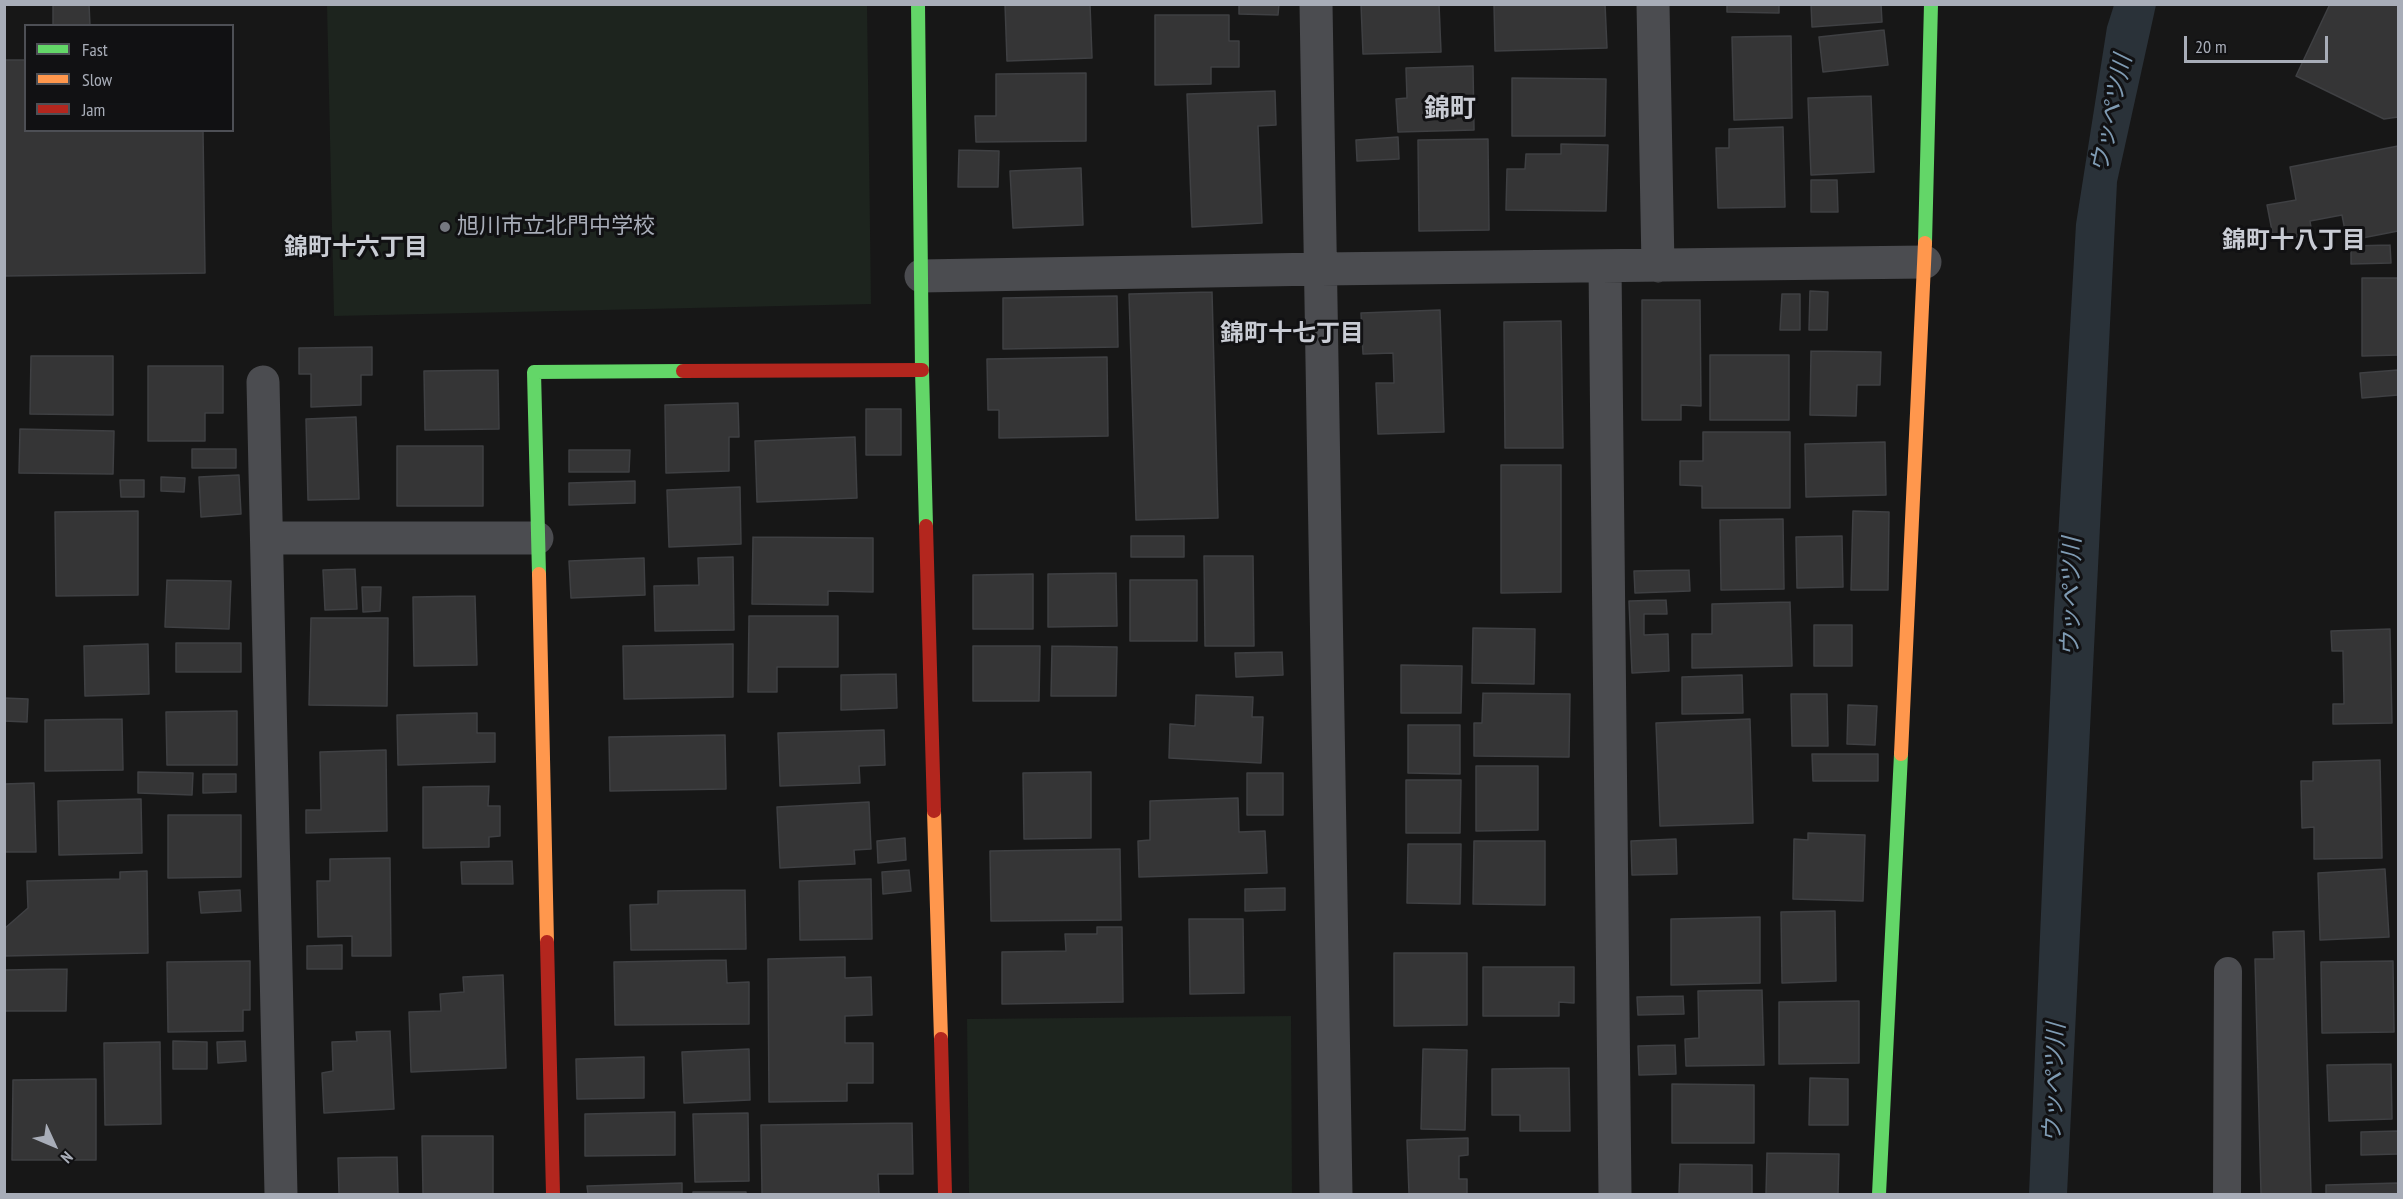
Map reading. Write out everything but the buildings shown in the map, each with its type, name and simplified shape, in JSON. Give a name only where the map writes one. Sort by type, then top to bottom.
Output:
[{"type":"street","points":[[918,4],[922,370],[945,1194]]},
{"type":"street","points":[[1316,4],[1336,1194]]},
{"type":"street","points":[[1653,4],[1658,266]]},
{"type":"street","points":[[1879,1194],[1925,262],[1931,4]]},
{"type":"street","points":[[921,276],[1925,262]]},
{"type":"street","points":[[1605,266],[1615,1194]]},
{"type":"street","points":[[553,1194],[534,372],[922,370]]},
{"type":"street","points":[[263,382],[281,1194]]},
{"type":"street","points":[[268,538],[537,538]]},
{"type":"lane","points":[[2226,1194],[2228,971]]},
{"type":"shaded area","name":"旭川市立北門中学校","points":[[327,5],[867,5],[871,304],[334,316]]},
{"type":"shaded area","points":[[1291,1016],[1292,1194],[969,1194],[967,1019]]},
{"type":"water","name":"ウッペツ川","points":[[2114,5],[2156,5],[2117,182],[2067,1194],[2029,1194],[2054,609],[2076,224],[2107,27]]},
{"type":"traffic: fast","points":[[918,4],[926,526]]},
{"type":"traffic: fast","points":[[1925,243],[1931,4]]},
{"type":"traffic: fast","points":[[539,574],[534,372],[683,371]]},
{"type":"traffic: fast","points":[[1879,1194],[1901,754]]},
{"type":"traffic: slow","points":[[1901,754],[1925,243]]},
{"type":"traffic: slow","points":[[539,574],[547,942]]},
{"type":"traffic: slow","points":[[934,811],[941,1039]]},
{"type":"traffic: jam","points":[[683,371],[922,370]]},
{"type":"traffic: jam","points":[[926,526],[934,811]]},
{"type":"traffic: jam","points":[[547,942],[553,1194]]},
{"type":"traffic: jam","points":[[941,1039],[945,1194]]},
{"type":"place","name":"旭川市立北門中学校","points":[[445,227]]},
{"type":"district","name":"錦町","points":[[1450,110]]},
{"type":"district","name":"錦町十八丁目","points":[[2294,241]]},
{"type":"district","name":"錦町十六丁目","points":[[356,248]]},
{"type":"district","name":"錦町十七丁目","points":[[1292,334]]}]
